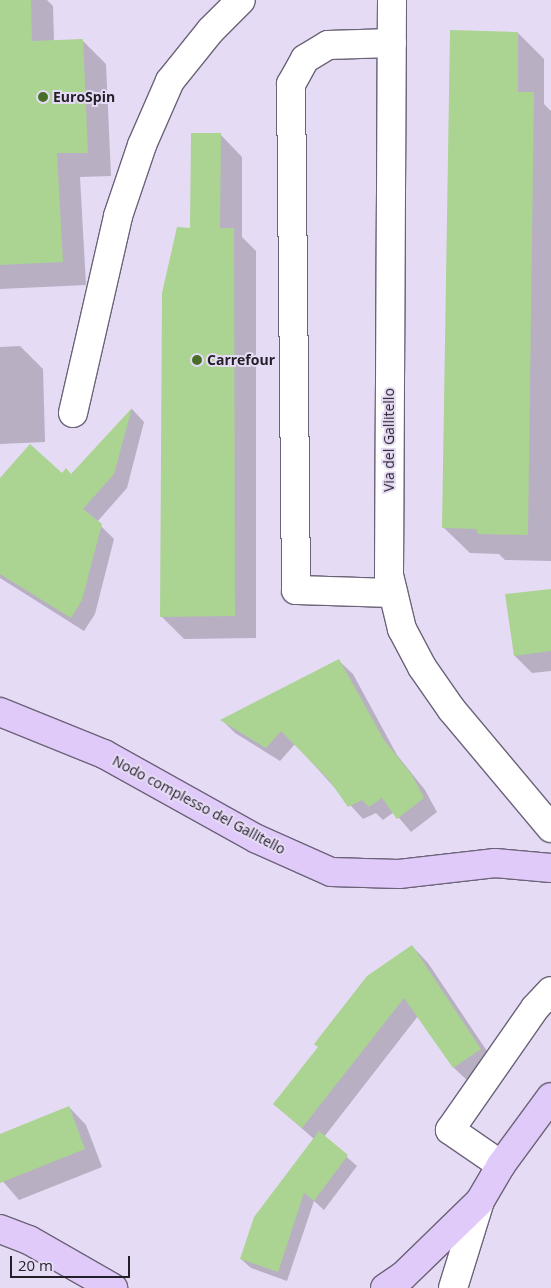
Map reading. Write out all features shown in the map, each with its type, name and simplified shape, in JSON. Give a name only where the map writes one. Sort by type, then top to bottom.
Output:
[{"type":"main road","name":"Nodo complesso del Gallitello","points":[[0,712],[104,754],[257,840],[331,872],[399,874],[495,863],[551,868]]},
{"type":"main road","points":[[385,1288],[403,1276],[480,1201],[501,1165],[546,1111]]},
{"type":"main road","points":[[0,1219],[29,1240],[113,1288]]},
{"type":"main road","points":[[0,1230],[29,1240]]},
{"type":"street","points":[[73,413],[118,216],[142,145],[170,82],[211,30],[242,0]]},
{"type":"street","name":"Via del Gallitello","points":[[392,0],[389,575],[402,629],[422,667],[452,710],[551,828]]},
{"type":"street","points":[[392,43],[328,45],[305,59],[291,84],[296,590],[393,593]]},
{"type":"street","points":[[501,1165],[450,1130],[535,1008],[551,991]]},
{"type":"street","points":[[453,1288],[480,1201]]},
{"type":"building","points":[[0,0],[31,0],[32,41],[83,39],[88,153],[57,153],[63,262],[0,265]]},
{"type":"building","points":[[450,30],[518,32],[518,92],[534,92],[528,535],[478,534],[476,529],[442,528]]},
{"type":"building","points":[[191,133],[221,133],[220,228],[234,228],[235,616],[160,617],[162,293],[177,227],[190,228]]},
{"type":"building","points":[[132,408],[114,474],[83,509],[102,524],[82,600],[71,618],[0,574],[0,478],[30,444],[62,473],[66,468],[71,474]]},
{"type":"building","points":[[551,589],[551,651],[514,656],[505,594]]},
{"type":"building","points":[[339,659],[384,740],[412,775],[424,798],[397,819],[382,798],[369,807],[362,800],[348,807],[329,780],[281,731],[266,748],[220,720]]},
{"type":"building","points":[[412,945],[481,1049],[453,1068],[404,998],[302,1128],[273,1104],[318,1047],[314,1044],[367,976]]},
{"type":"building","points":[[69,1106],[85,1149],[0,1183],[0,1134]]},
{"type":"building","points":[[319,1131],[348,1155],[314,1201],[304,1193],[278,1272],[240,1259],[254,1217]]},
{"type":"place","name":"EuroSpin","points":[[43,97]]},
{"type":"place","name":"Carrefour","points":[[197,360]]}]
